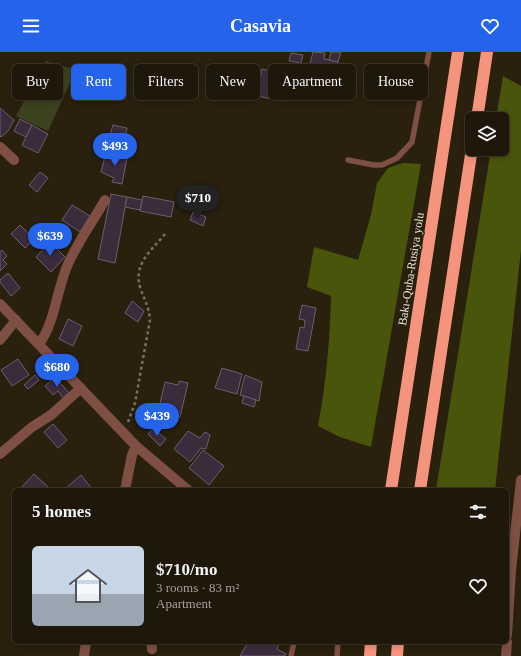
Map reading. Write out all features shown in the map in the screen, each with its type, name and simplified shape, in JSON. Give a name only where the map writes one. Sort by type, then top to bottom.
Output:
[{"type":"highway","name":"Bakı-Quba-Rusiya yolu","points":[[392,488],[458,52]]},
{"type":"highway","points":[[477,112],[487,52]]},
{"type":"highway","points":[[420,488],[471,156]]},
{"type":"highway","points":[[370,656],[371,644]]},
{"type":"highway","points":[[397,656],[398,644]]},
{"type":"street","points":[[0,147],[14,160]]},
{"type":"street","points":[[39,344],[46,335],[58,290],[68,264],[105,200]]},
{"type":"street","points":[[0,304],[136,446],[186,488]]},
{"type":"street","points":[[0,340],[16,320]]},
{"type":"street","points":[[0,454],[32,428],[51,415],[81,388]]},
{"type":"street","points":[[124,488],[132,455],[136,446]]},
{"type":"street","points":[[509,602],[521,480]]},
{"type":"street","points":[[84,656],[86,644]]},
{"type":"street","points":[[506,644],[506,656]]},
{"type":"lane","points":[[348,160],[382,165],[397,158],[412,142],[429,52]]},
{"type":"lane","points":[[291,656],[294,644]]},
{"type":"lane","points":[[337,656],[338,644]]},
{"type":"path","points":[[123,431],[135,403],[150,320],[149,308],[137,279],[139,268],[144,259],[165,234]]},
{"type":"green space","points":[[46,61],[56,64],[44,64]]},
{"type":"green space","points":[[63,66],[71,68],[71,81],[63,98]]},
{"type":"green space","points":[[503,76],[521,86],[521,250],[495,488],[436,488],[490,156],[509,156],[509,112],[497,112]]},
{"type":"green space","points":[[25,100],[62,100],[48,131],[16,116]]},
{"type":"green space","points":[[403,163],[421,164],[371,447],[340,437],[318,426],[327,361],[331,296],[307,287],[314,247],[358,260],[371,215],[377,183],[388,168]]},
{"type":"building","points":[[313,52],[325,53],[324,59],[338,62],[338,64],[310,64]]},
{"type":"building","points":[[331,52],[341,52],[338,62],[329,60]]},
{"type":"building","points":[[291,53],[303,55],[301,63],[289,61]]},
{"type":"building","points":[[262,69],[268,70],[268,98],[260,97],[260,80]]},
{"type":"building","points":[[0,108],[14,120],[8,131],[1,137],[0,136]]},
{"type":"building","points":[[20,119],[32,125],[26,137],[14,131]]},
{"type":"building","points":[[32,125],[48,134],[38,153],[22,145]]},
{"type":"building","points":[[113,125],[127,128],[121,156],[96,150],[99,136],[109,138]]},
{"type":"building","points":[[106,152],[127,158],[122,184],[112,182],[114,178],[101,172]]},
{"type":"building","points":[[40,172],[48,178],[37,192],[29,185]]},
{"type":"building","points":[[111,194],[127,197],[115,263],[98,259]]},
{"type":"building","points":[[143,196],[174,202],[171,217],[140,211]]},
{"type":"building","points":[[127,197],[142,200],[140,210],[125,207]]},
{"type":"building","points":[[72,205],[90,216],[80,232],[62,220]]},
{"type":"building","points":[[193,212],[206,217],[203,226],[190,220]]},
{"type":"building","points":[[20,225],[34,239],[25,248],[11,234]]},
{"type":"building","points":[[50,242],[65,257],[51,272],[36,257]]},
{"type":"building","points":[[2,250],[7,256],[3,260],[7,264],[0,271],[0,252]]},
{"type":"building","points":[[8,273],[20,288],[11,296],[0,282],[0,280]]},
{"type":"building","points":[[132,301],[144,311],[138,322],[125,313]]},
{"type":"building","points":[[302,305],[316,308],[308,351],[296,349],[300,327],[304,328],[305,320],[299,319]]},
{"type":"building","points":[[68,319],[82,326],[73,346],[59,339]]},
{"type":"building","points":[[18,359],[29,375],[12,386],[1,370]]},
{"type":"building","points":[[222,368],[242,374],[237,394],[215,388]]},
{"type":"building","points":[[35,375],[39,380],[28,389],[24,385]]},
{"type":"building","points":[[245,375],[262,382],[259,401],[240,395]]},
{"type":"building","points":[[55,377],[69,393],[63,398],[58,391],[53,395],[45,386]]},
{"type":"building","points":[[179,381],[188,383],[180,417],[158,412],[165,382],[178,385]]},
{"type":"building","points":[[244,396],[256,400],[254,407],[242,403]]},
{"type":"building","points":[[53,424],[67,440],[58,448],[44,432]]},
{"type":"building","points":[[153,428],[166,439],[160,446],[148,434]]},
{"type":"building","points":[[188,431],[200,438],[205,432],[210,435],[206,449],[201,448],[190,462],[174,449]]},
{"type":"building","points":[[203,450],[224,466],[209,485],[189,468]]},
{"type":"building","points":[[34,474],[48,487],[47,488],[21,488]]},
{"type":"building","points":[[81,475],[91,488],[66,488]]},
{"type":"building","points":[[247,644],[279,644],[277,649],[286,654],[285,656],[240,656]]}]
